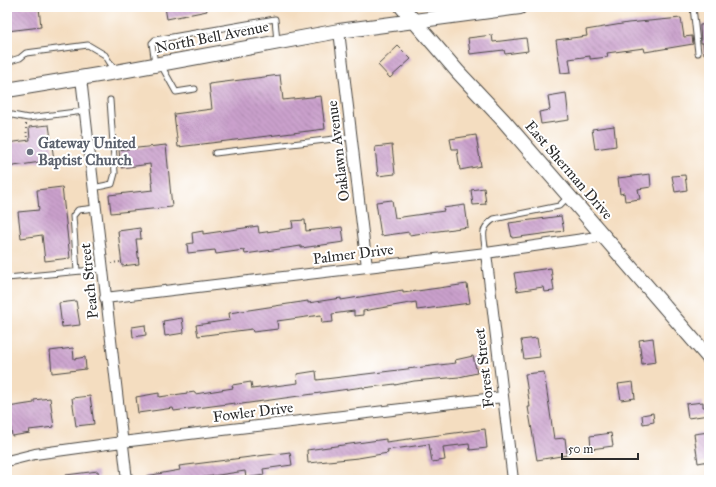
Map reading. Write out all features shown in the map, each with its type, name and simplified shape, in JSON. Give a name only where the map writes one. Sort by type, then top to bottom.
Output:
[{"type":"main road","name":"East Sherman Drive","points":[[402,7],[604,236],[709,358]]},
{"type":"main road","name":"North Bell Avenue","points":[[7,90],[116,72],[339,31],[520,7]]},
{"type":"street","name":"Oaklawn Avenue","points":[[339,31],[367,267]]},
{"type":"street","name":"Peach Street","points":[[81,78],[127,480]]},
{"type":"street","name":"Palmer Drive","points":[[106,298],[486,253],[604,236]]},
{"type":"street","name":"Forest Street","points":[[486,253],[513,480]]},
{"type":"street","name":"Fowler Drive","points":[[7,460],[35,454],[122,442],[503,397]]},
{"type":"lane","points":[[693,7],[698,53]]},
{"type":"lane","points":[[195,89],[176,92],[158,64],[152,43],[155,40],[275,19],[277,42]]},
{"type":"lane","points":[[7,62],[20,58],[26,54],[88,45],[105,55],[116,72]]},
{"type":"lane","points":[[93,188],[112,184],[115,173],[110,100]]},
{"type":"lane","points":[[7,114],[28,118],[84,111]]},
{"type":"lane","points":[[215,153],[351,137]]},
{"type":"lane","points":[[486,253],[483,230],[494,219],[559,206],[569,196]]},
{"type":"lane","points":[[77,271],[73,216],[78,210],[96,208]]},
{"type":"lane","points":[[7,278],[103,269]]},
{"type":"path","points":[[26,123],[27,140]]},
{"type":"path","points":[[113,263],[121,262]]},
{"type":"building","points":[[7,7],[39,7],[41,27],[7,31]]},
{"type":"building","points":[[165,7],[206,7],[207,11],[167,19]]},
{"type":"building","points":[[681,18],[684,37],[692,36],[693,44],[645,52],[644,48],[607,53],[608,57],[590,59],[590,56],[569,59],[571,72],[561,73],[556,40],[587,36],[586,30],[628,23]]},
{"type":"building","points":[[709,24],[709,54],[704,54],[703,43],[701,43],[700,25]]},
{"type":"building","points":[[492,35],[493,42],[526,38],[528,51],[505,54],[504,50],[470,54],[468,38]]},
{"type":"building","points":[[398,46],[411,59],[390,78],[378,65]]},
{"type":"building","points":[[280,75],[283,100],[321,96],[325,129],[178,147],[174,114],[212,109],[209,84]]},
{"type":"building","points":[[566,93],[569,120],[541,124],[539,112],[550,110],[548,96]]},
{"type":"building","name":"Gateway United Baptist Church","points":[[49,125],[54,160],[7,167],[7,143],[30,140],[29,127]]},
{"type":"building","points":[[614,126],[616,146],[595,149],[592,129]]},
{"type":"building","points":[[476,135],[481,166],[460,170],[457,149],[452,149],[450,139]]},
{"type":"building","points":[[166,145],[172,207],[111,213],[109,195],[153,190],[150,164],[121,168],[119,150]]},
{"type":"building","points":[[392,145],[395,174],[378,176],[375,147]]},
{"type":"building","points":[[650,174],[651,187],[638,189],[640,199],[625,201],[624,193],[620,194],[618,178]]},
{"type":"building","points":[[685,175],[687,190],[675,192],[672,176]]},
{"type":"building","points":[[62,187],[70,258],[45,261],[42,235],[21,238],[18,212],[39,210],[37,190]]},
{"type":"building","points":[[484,188],[486,204],[473,205],[471,190]]},
{"type":"building","points":[[392,200],[395,218],[444,211],[443,208],[465,205],[468,227],[409,235],[409,232],[381,236],[376,202]]},
{"type":"building","points":[[561,216],[564,231],[512,238],[509,223]]},
{"type":"building","points":[[305,220],[306,231],[342,227],[344,242],[301,248],[301,246],[245,254],[244,250],[216,254],[215,250],[188,253],[187,244],[193,243],[192,233],[203,231],[203,234],[258,226],[259,233],[293,228],[292,221]]},
{"type":"building","points":[[140,228],[141,239],[136,239],[139,264],[122,266],[118,231]]},
{"type":"building","points":[[551,268],[554,291],[544,292],[543,287],[517,291],[514,273]]},
{"type":"building","points":[[467,284],[470,303],[417,310],[416,302],[363,311],[363,315],[354,316],[354,311],[332,314],[333,322],[322,323],[321,315],[277,321],[278,329],[253,332],[252,329],[198,336],[196,325],[230,320],[229,313],[308,301],[308,303],[341,298],[341,300],[403,290],[403,293]]},
{"type":"building","points":[[76,301],[80,325],[62,327],[59,303]]},
{"type":"building","points":[[182,318],[184,333],[165,336],[163,321]]},
{"type":"building","points":[[145,325],[146,335],[133,337],[132,327]]},
{"type":"building","points":[[537,338],[540,357],[524,359],[521,340]]},
{"type":"building","points":[[653,338],[656,362],[642,364],[639,340]]},
{"type":"building","points":[[73,348],[74,359],[85,357],[86,369],[52,373],[50,351]]},
{"type":"building","points":[[473,356],[477,373],[459,377],[414,381],[395,385],[363,387],[235,405],[235,403],[174,411],[173,408],[138,413],[136,397],[159,393],[159,397],[195,392],[195,394],[233,388],[232,385],[251,382],[252,389],[298,383],[297,374],[316,371],[317,380],[456,363],[455,360]]},
{"type":"building","points":[[544,372],[554,439],[565,438],[567,455],[537,460],[528,407],[530,407],[525,374]]},
{"type":"building","points":[[633,382],[635,398],[621,400],[618,384]]},
{"type":"building","points":[[90,396],[94,424],[76,426],[72,398]]},
{"type":"building","points":[[50,398],[54,427],[29,430],[30,433],[12,436],[8,407],[34,403],[34,400]]},
{"type":"building","points":[[703,402],[703,407],[709,407],[709,415],[688,418],[686,404]]},
{"type":"building","points":[[653,413],[654,422],[643,424],[642,415]]},
{"type":"building","points":[[485,429],[487,448],[470,450],[469,444],[443,447],[445,460],[432,462],[429,444],[387,450],[388,453],[358,458],[308,463],[307,450],[386,439],[386,442]]},
{"type":"building","points":[[709,432],[709,461],[698,463],[694,434]]},
{"type":"building","points":[[611,433],[613,446],[591,449],[590,436]]},
{"type":"building","points":[[290,452],[292,465],[263,469],[264,475],[246,478],[245,471],[199,478],[200,480],[146,480],[146,476],[180,470],[179,466]]},
{"type":"building","points":[[98,471],[99,480],[66,480],[66,475]]},
{"type":"place","name":"Gateway United Baptist Church","points":[[30,152]]}]
